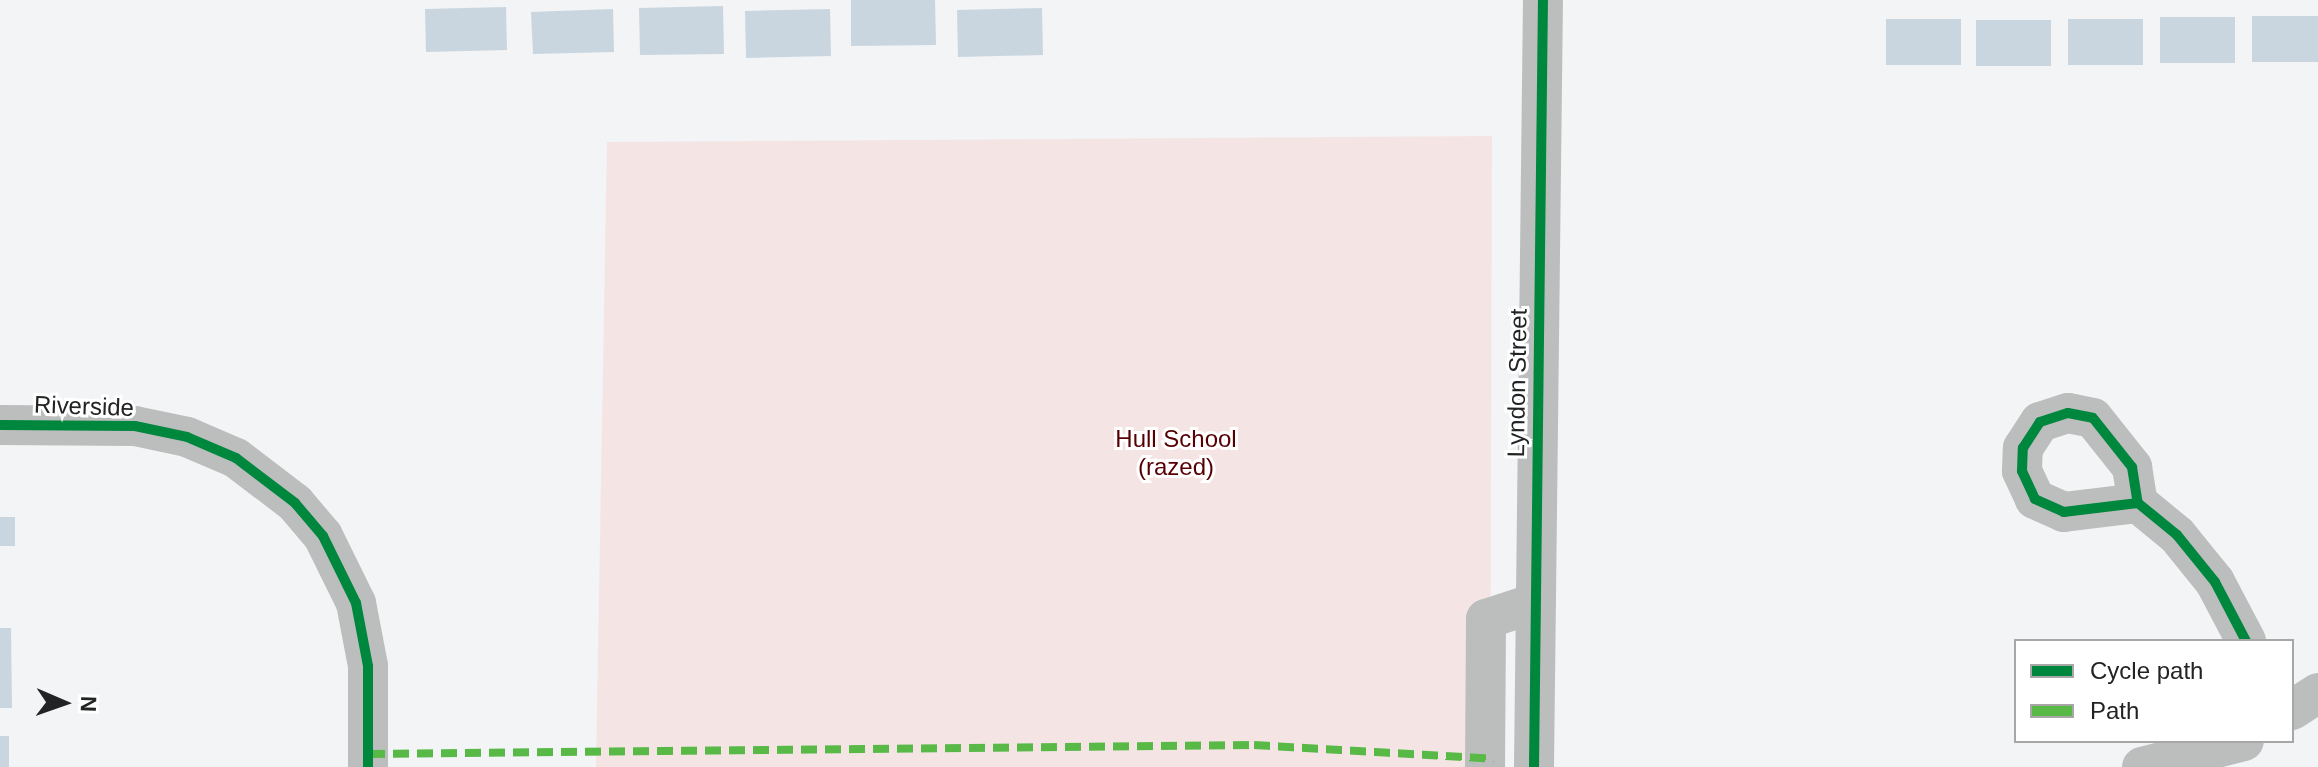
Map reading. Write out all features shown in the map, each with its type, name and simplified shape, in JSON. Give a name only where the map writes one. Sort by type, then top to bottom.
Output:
[{"type":"street","name":"Lyndon Street","points":[[1534,767],[1543,0]]},
{"type":"street","name":"Riverside","points":[[0,425],[135,426],[187,437],[236,458],[295,503],[328,545],[356,603],[368,666],[368,767]]},
{"type":"street","points":[[2138,503],[2177,535],[2215,582],[2245,639]]},
{"type":"street","points":[[1485,767],[1486,619],[1535,603]]},
{"type":"street","points":[[2294,709],[2318,693]]},
{"type":"street","points":[[2142,767],[2249,750]]},
{"type":"green space","name":"Hull School (razed)","points":[[1492,136],[1490,767],[596,767],[607,142]]},
{"type":"building","points":[[851,0],[935,0],[936,45],[851,46]]},
{"type":"building","points":[[723,6],[724,54],[640,55],[639,8]]},
{"type":"building","points":[[506,7],[507,50],[426,52],[425,9]]},
{"type":"building","points":[[1042,8],[1043,55],[958,57],[957,10]]},
{"type":"building","points":[[613,9],[614,52],[533,54],[531,12]]},
{"type":"building","points":[[830,9],[831,56],[746,58],[745,11]]},
{"type":"building","points":[[2252,16],[2318,16],[2318,62],[2252,62]]},
{"type":"building","points":[[2160,17],[2235,17],[2235,63],[2160,63]]},
{"type":"building","points":[[1886,19],[1961,19],[1961,65],[1886,65]]},
{"type":"building","points":[[2068,19],[2143,19],[2143,65],[2068,65]]},
{"type":"building","points":[[1976,20],[2051,20],[2051,66],[1976,66]]},
{"type":"building","points":[[0,517],[15,517],[15,546],[0,546]]},
{"type":"building","points":[[0,628],[11,628],[12,708],[0,708]]},
{"type":"building","points":[[0,736],[9,736],[9,767],[0,767]]},
{"type":"marked path","points":[[369,754],[1254,745],[1494,759]]},
{"type":"cycle path","points":[[1534,767],[1543,0]]},
{"type":"cycle path","points":[[2068,413],[2093,418],[2132,467],[2138,503],[2064,512],[2035,499],[2022,471],[2023,448],[2040,422],[2068,413]]},
{"type":"cycle path","points":[[0,425],[135,426],[187,437],[236,458],[295,503],[323,536],[356,603],[368,666],[368,767]]},
{"type":"cycle path","points":[[2138,503],[2177,535],[2215,582],[2245,639]]}]
